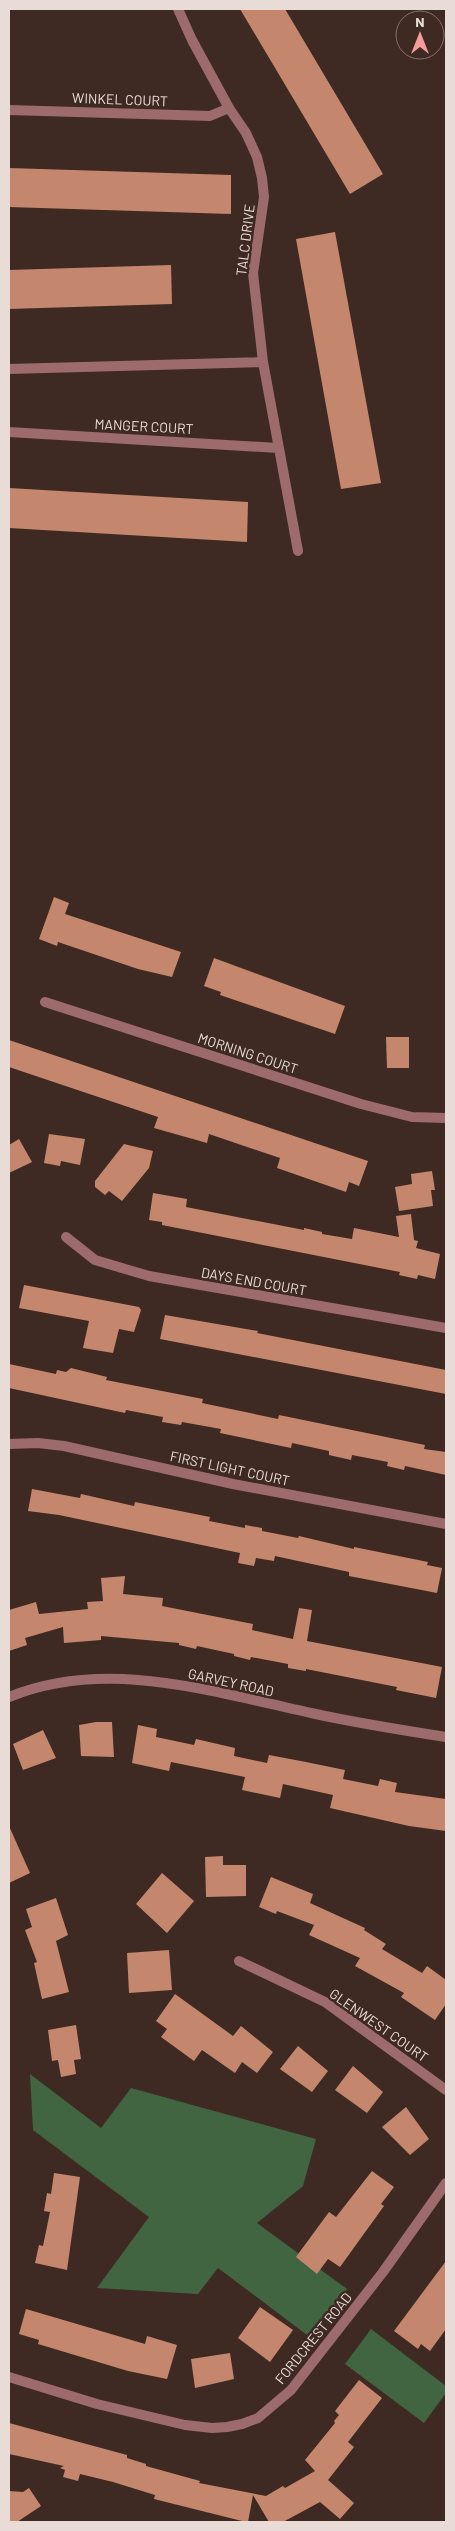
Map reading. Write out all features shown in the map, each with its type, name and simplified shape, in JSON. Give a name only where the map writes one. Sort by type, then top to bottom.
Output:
[{"type":"street","name":"TALC DRIVE","points":[[178,9],[229,108],[246,133],[257,157],[262,178],[264,196],[252,273],[263,362],[298,551]]},
{"type":"street","name":"WINKEL COURT","points":[[9,110],[210,116],[229,108]]},
{"type":"street","points":[[9,369],[263,362]]},
{"type":"street","name":"MANGER COURT","points":[[9,432],[278,448]]},
{"type":"street","name":"MORNING COURT","points":[[45,1002],[361,1104],[412,1117],[446,1118]]},
{"type":"street","name":"DAYS END COURT","points":[[66,1237],[95,1260],[149,1276],[446,1328]]},
{"type":"street","name":"FIRST LIGHT COURT","points":[[9,1444],[38,1443],[64,1446],[233,1484],[446,1524]]},
{"type":"street","name":"GARVEY ROAD","points":[[9,1697],[61,1683],[140,1679],[171,1683],[314,1714],[446,1737]]},
{"type":"street","name":"GLENWEST COURT","points":[[239,1962],[325,2002],[446,2090]]},
{"type":"street","name":"FORDCREST ROAD","points":[[9,2377],[97,2404],[185,2425],[212,2428],[227,2427],[258,2418],[291,2390],[383,2272],[446,2183]]},
{"type":"green space","points":[[30,2074],[101,2128],[131,2088],[316,2139],[303,2186],[257,2223],[347,2289],[311,2338],[218,2268],[198,2294],[97,2288],[149,2217],[33,2130]]},
{"type":"green space","points":[[371,2329],[446,2386],[446,2393],[424,2423],[345,2364]]},
{"type":"building","points":[[240,9],[285,9],[383,174],[350,194]]},
{"type":"building","points":[[9,168],[231,175],[231,214],[9,207]]},
{"type":"building","points":[[335,232],[381,483],[341,489],[296,239]]},
{"type":"building","points":[[171,265],[172,304],[9,309],[9,270]]},
{"type":"building","points":[[9,488],[248,502],[247,542],[9,528]]},
{"type":"building","points":[[54,897],[69,903],[65,914],[181,952],[172,977],[138,969],[58,942],[57,946],[39,939]]},
{"type":"building","points":[[214,958],[345,1006],[335,1034],[220,995],[221,992],[204,986]]},
{"type":"building","points":[[386,1037],[409,1037],[409,1068],[387,1068]]},
{"type":"building","points":[[9,1040],[368,1161],[359,1186],[349,1182],[346,1192],[277,1168],[280,1158],[209,1134],[207,1143],[154,1128],[158,1117],[9,1067]]},
{"type":"building","points":[[49,1134],[85,1139],[80,1165],[61,1161],[60,1166],[44,1163]]},
{"type":"building","points":[[19,1139],[32,1162],[9,1173],[9,1145]]},
{"type":"building","points":[[124,1144],[153,1151],[149,1168],[122,1201],[109,1191],[105,1195],[95,1187],[95,1181]]},
{"type":"building","points":[[432,1171],[435,1190],[431,1190],[433,1206],[399,1211],[395,1187],[412,1184],[411,1174]]},
{"type":"building","points":[[153,1193],[187,1199],[186,1207],[304,1230],[304,1228],[322,1232],[322,1234],[352,1239],[354,1228],[399,1237],[396,1216],[411,1214],[414,1240],[418,1241],[416,1248],[440,1254],[435,1279],[418,1275],[417,1279],[399,1275],[400,1272],[162,1225],[162,1222],[149,1220]]},
{"type":"building","points":[[24,1285],[139,1307],[141,1310],[134,1332],[119,1329],[113,1353],[83,1348],[89,1321],[19,1308]]},
{"type":"building","points":[[165,1315],[258,1331],[257,1333],[446,1370],[446,1394],[160,1339]]},
{"type":"building","points":[[9,1364],[56,1374],[57,1370],[66,1372],[71,1368],[107,1377],[106,1380],[203,1399],[202,1403],[278,1419],[279,1415],[425,1445],[424,1449],[446,1452],[446,1475],[405,1466],[404,1470],[387,1466],[388,1462],[352,1455],[351,1460],[329,1455],[329,1451],[292,1443],[291,1448],[220,1433],[221,1429],[182,1422],[181,1425],[162,1422],[163,1417],[126,1410],[125,1413],[9,1388]]},
{"type":"building","points":[[32,1489],[80,1498],[81,1494],[134,1506],[135,1502],[210,1517],[209,1521],[245,1528],[245,1525],[262,1528],[262,1531],[298,1538],[299,1536],[354,1549],[354,1547],[428,1562],[427,1565],[442,1568],[437,1593],[349,1576],[349,1572],[275,1556],[274,1561],[256,1558],[254,1566],[238,1563],[240,1553],[59,1515],[28,1511]]},
{"type":"building","points":[[125,1576],[123,1594],[163,1598],[162,1606],[253,1624],[252,1630],[293,1639],[299,1608],[312,1610],[307,1641],[442,1667],[436,1698],[396,1690],[397,1687],[306,1669],[306,1671],[288,1668],[288,1664],[251,1657],[250,1660],[234,1656],[234,1654],[197,1646],[196,1649],[179,1645],[179,1643],[101,1636],[101,1640],[64,1643],[63,1627],[25,1638],[27,1645],[9,1651],[9,1610],[36,1602],[39,1614],[88,1609],[87,1602],[103,1601],[101,1578]]},
{"type":"building","points":[[112,1722],[114,1757],[81,1756],[79,1725]]},
{"type":"building","points":[[138,1725],[157,1729],[156,1737],[194,1745],[196,1739],[235,1748],[234,1756],[267,1763],[269,1755],[306,1762],[345,1770],[343,1779],[378,1786],[380,1779],[397,1783],[395,1792],[446,1799],[446,1831],[409,1826],[330,1808],[333,1795],[283,1784],[280,1798],[242,1790],[245,1777],[171,1762],[169,1771],[132,1763]]},
{"type":"building","points":[[43,1730],[56,1758],[23,1770],[13,1744]]},
{"type":"building","points":[[9,1826],[30,1873],[9,1883]]},
{"type":"building","points":[[223,1856],[223,1865],[246,1865],[246,1896],[206,1897],[205,1857]]},
{"type":"building","points":[[162,1873],[194,1901],[167,1933],[136,1904]]},
{"type":"building","points":[[271,1877],[313,1894],[310,1903],[365,1928],[364,1930],[386,1944],[382,1949],[422,1973],[427,1966],[446,1980],[446,2004],[435,2020],[401,1997],[404,1993],[355,1966],[360,1958],[309,1935],[314,1925],[277,1911],[276,1914],[259,1907]]},
{"type":"building","points":[[56,1898],[68,1935],[56,1941],[69,1992],[42,1999],[34,1963],[37,1962],[25,1930],[32,1927],[26,1909]]},
{"type":"building","points":[[169,1950],[172,1990],[129,1993],[127,1953]]},
{"type":"building","points":[[175,1994],[233,2036],[241,2026],[273,2052],[257,2073],[242,2062],[235,2073],[202,2050],[194,2061],[161,2037],[167,2029],[156,2021]]},
{"type":"building","points":[[76,2025],[81,2059],[74,2060],[76,2074],[61,2077],[58,2060],[52,2061],[48,2030]]},
{"type":"building","points":[[298,2046],[328,2071],[312,2092],[280,2069]]},
{"type":"building","points":[[353,2066],[383,2092],[367,2113],[335,2090]]},
{"type":"building","points":[[406,2107],[429,2139],[410,2155],[382,2127]]},
{"type":"building","points":[[372,2171],[394,2187],[381,2204],[384,2206],[340,2267],[328,2259],[317,2274],[296,2257],[329,2212],[336,2217]]},
{"type":"building","points":[[54,2173],[80,2177],[67,2270],[35,2263],[39,2245],[43,2246],[50,2212],[44,2211],[47,2193],[51,2194]]},
{"type":"building","points":[[446,2261],[446,2329],[430,2351],[421,2344],[418,2349],[394,2331]]},
{"type":"building","points":[[260,2307],[293,2330],[270,2362],[238,2338]]},
{"type":"building","points":[[26,2309],[145,2344],[147,2336],[177,2345],[167,2379],[128,2371],[38,2344],[39,2340],[19,2334]]},
{"type":"building","points":[[230,2353],[234,2379],[195,2388],[191,2359]]},
{"type":"building","points":[[359,2380],[382,2398],[348,2442],[354,2447],[328,2480],[354,2503],[340,2519],[320,2502],[283,2522],[269,2522],[253,2495],[248,2522],[246,2522],[154,2499],[155,2495],[113,2482],[80,2474],[78,2481],[63,2477],[65,2470],[60,2468],[64,2466],[9,2454],[9,2423],[127,2455],[127,2458],[146,2464],[146,2466],[200,2481],[199,2483],[266,2496],[283,2486],[285,2488],[315,2471],[305,2460],[335,2423],[334,2421],[339,2415],[335,2411]]},
{"type":"building","points":[[29,2488],[41,2506],[17,2522],[9,2522],[9,2491],[23,2492]]}]
